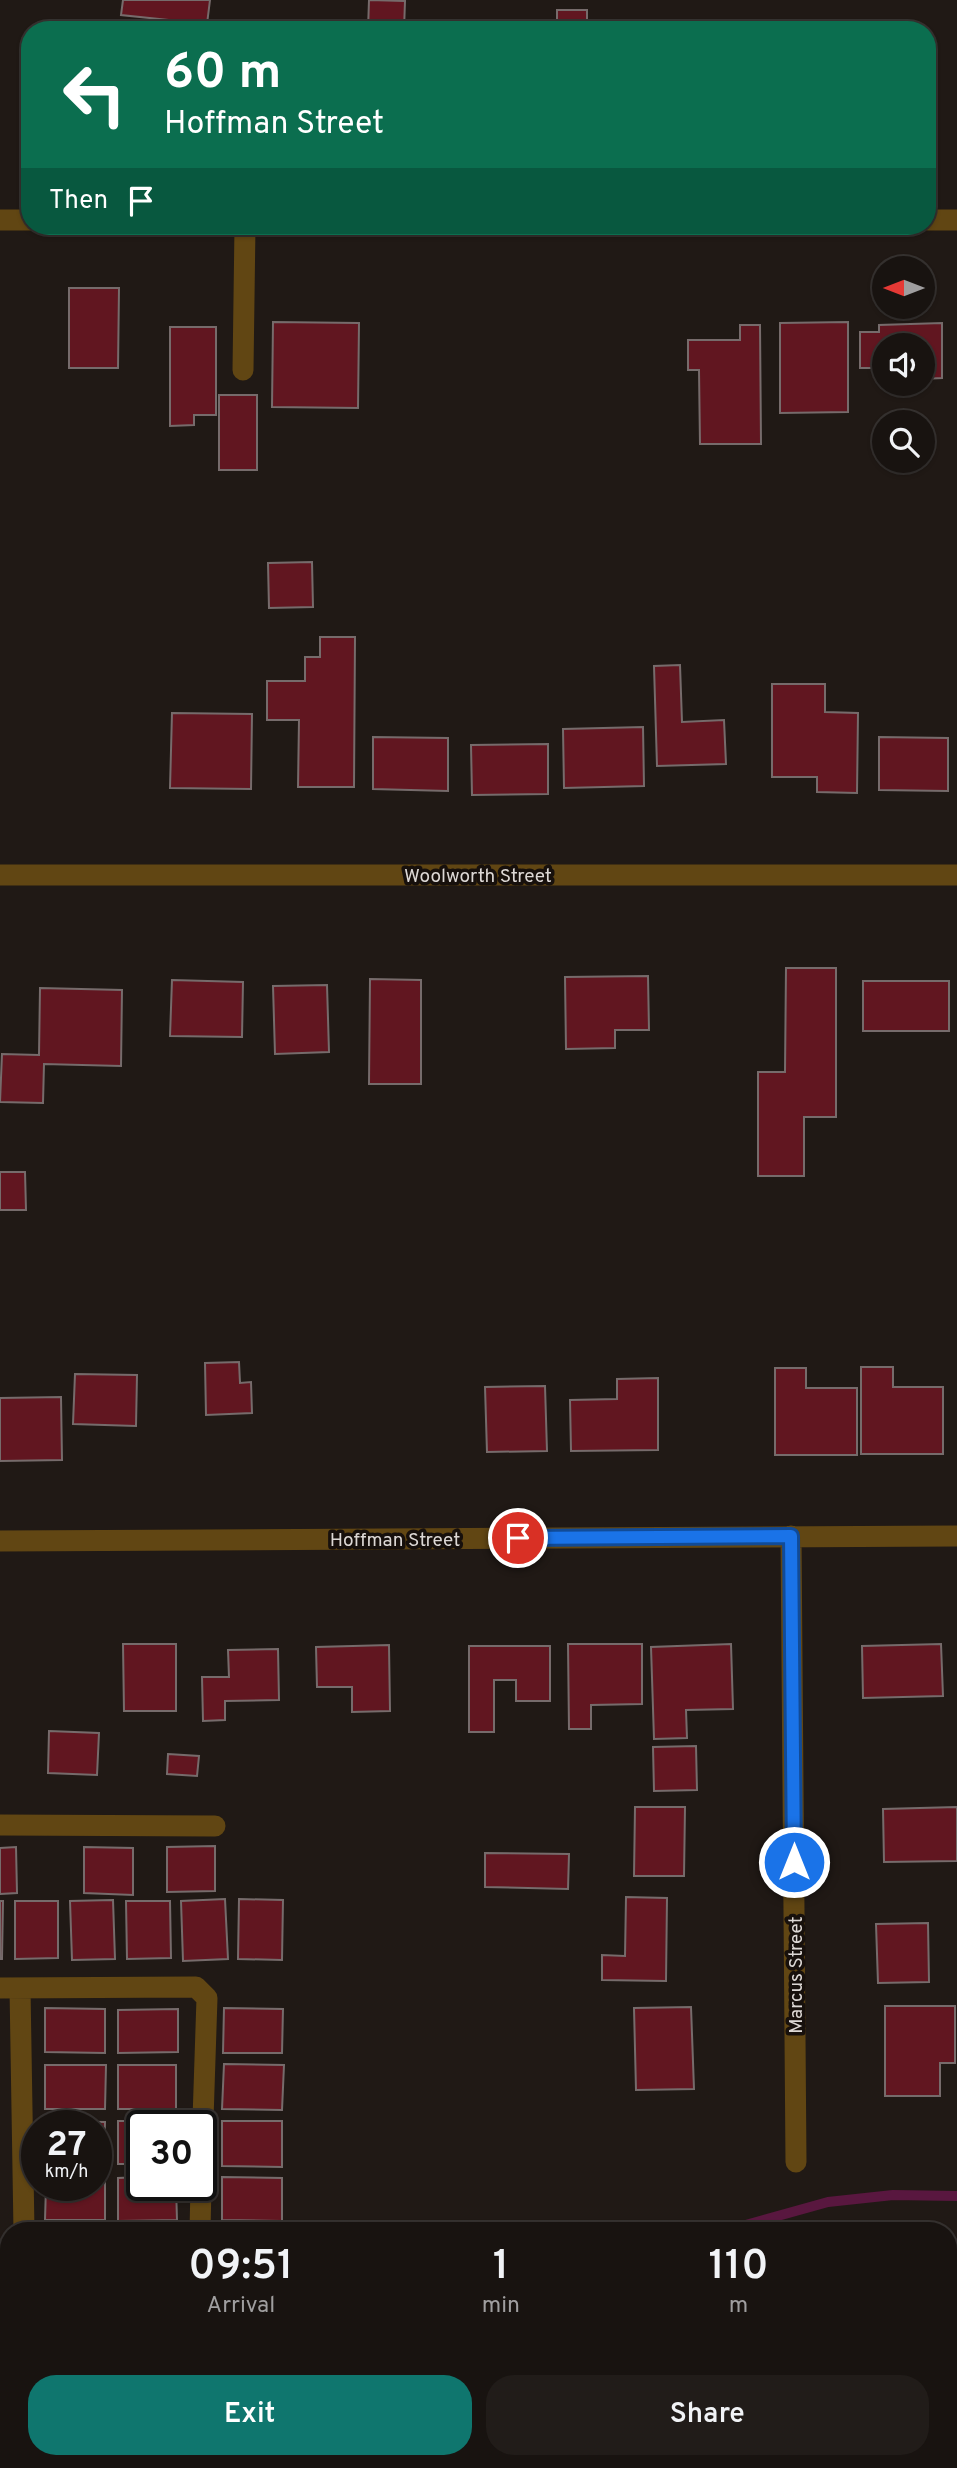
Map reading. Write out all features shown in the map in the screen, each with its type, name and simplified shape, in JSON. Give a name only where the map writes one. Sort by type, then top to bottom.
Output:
[{"type":"street","points":[[0,220],[21,220]]},
{"type":"street","points":[[936,220],[957,220]]},
{"type":"street","points":[[243,370],[245,235]]},
{"type":"street","name":"Woolworth Street","points":[[0,875],[957,875]]},
{"type":"street","name":"Marcus Street","points":[[791,1536],[796,2162]]},
{"type":"street","name":"Hoffman Street","points":[[0,1541],[957,1536]]},
{"type":"street","points":[[0,1825],[215,1826]]},
{"type":"street","points":[[23,2222],[10,1988],[196,1987],[207,1998],[203,2110]]},
{"type":"street","points":[[200,2222],[201,2201]]},
{"type":"building","points":[[123,0],[210,0],[207,21],[121,15]]},
{"type":"building","points":[[369,0],[405,1],[404,21],[368,21]]},
{"type":"building","points":[[557,10],[587,10],[587,21],[557,21]]},
{"type":"building","points":[[69,288],[119,288],[118,368],[69,368]]},
{"type":"building","points":[[273,322],[359,323],[358,408],[272,407]]},
{"type":"building","points":[[848,322],[848,412],[780,413],[780,323]]},
{"type":"building","points":[[942,323],[942,378],[935,378],[935,333],[872,333],[872,368],[860,368],[860,332],[879,332],[879,325]]},
{"type":"building","points":[[740,325],[760,325],[761,444],[700,444],[699,370],[688,370],[688,340],[740,340]]},
{"type":"building","points":[[170,327],[216,327],[216,415],[194,415],[194,425],[170,426]]},
{"type":"building","points":[[219,395],[257,395],[257,470],[219,470]]},
{"type":"building","points":[[312,562],[313,607],[269,608],[268,563]]},
{"type":"building","points":[[320,637],[355,637],[354,787],[298,787],[299,720],[267,720],[267,681],[305,681],[305,657],[320,657]]},
{"type":"building","points":[[680,665],[682,722],[724,720],[726,764],[657,766],[654,666]]},
{"type":"building","points":[[772,684],[825,684],[825,712],[858,713],[857,793],[817,792],[817,777],[772,777]]},
{"type":"building","points":[[172,713],[252,714],[251,789],[170,788]]},
{"type":"building","points":[[643,727],[644,786],[564,788],[563,729]]},
{"type":"building","points":[[373,737],[448,738],[448,791],[373,789]]},
{"type":"building","points":[[879,737],[948,738],[948,791],[879,790]]},
{"type":"building","points":[[548,744],[548,794],[472,795],[471,745]]},
{"type":"building","points":[[786,968],[836,968],[836,1117],[804,1117],[804,1176],[758,1176],[758,1072],[785,1072]]},
{"type":"building","points":[[648,976],[649,1030],[615,1030],[615,1048],[566,1049],[565,977]]},
{"type":"building","points":[[370,979],[421,980],[421,1084],[369,1084]]},
{"type":"building","points":[[172,980],[243,982],[242,1037],[170,1036]]},
{"type":"building","points":[[863,981],[949,981],[949,1031],[863,1031]]},
{"type":"building","points":[[327,985],[329,1052],[275,1054],[273,986]]},
{"type":"building","points":[[40,988],[122,990],[121,1066],[44,1064],[43,1103],[0,1102],[2,1054],[39,1055]]},
{"type":"building","points":[[0,1172],[25,1172],[26,1210],[0,1210]]},
{"type":"building","points":[[239,1362],[240,1383],[251,1382],[252,1413],[206,1415],[205,1363]]},
{"type":"building","points":[[861,1367],[893,1367],[893,1387],[943,1387],[943,1454],[861,1454]]},
{"type":"building","points":[[775,1368],[806,1368],[806,1388],[857,1388],[857,1455],[775,1455]]},
{"type":"building","points":[[75,1374],[137,1375],[136,1426],[73,1424]]},
{"type":"building","points":[[658,1378],[658,1450],[571,1451],[570,1400],[617,1399],[617,1379]]},
{"type":"building","points":[[545,1386],[547,1451],[487,1452],[485,1387]]},
{"type":"building","points":[[61,1397],[62,1460],[0,1461],[0,1398]]},
{"type":"building","points":[[123,1644],[176,1644],[176,1711],[124,1711]]},
{"type":"building","points":[[568,1644],[642,1644],[642,1704],[591,1705],[591,1729],[569,1729]]},
{"type":"building","points":[[731,1644],[733,1709],[686,1710],[687,1738],[654,1739],[651,1647]]},
{"type":"building","points":[[941,1644],[943,1696],[863,1698],[862,1646]]},
{"type":"building","points":[[389,1645],[390,1711],[352,1712],[352,1687],[317,1687],[316,1647]]},
{"type":"building","points":[[469,1646],[550,1646],[550,1701],[516,1701],[516,1680],[494,1680],[494,1732],[469,1732]]},
{"type":"building","points":[[278,1649],[279,1700],[225,1701],[225,1720],[203,1721],[202,1677],[229,1677],[228,1650]]},
{"type":"building","points":[[49,1731],[99,1733],[97,1775],[48,1773]]},
{"type":"building","points":[[696,1746],[697,1790],[654,1791],[653,1747]]},
{"type":"building","points":[[168,1754],[199,1756],[197,1776],[167,1774]]},
{"type":"building","points":[[635,1807],[685,1807],[684,1876],[634,1876]]},
{"type":"building","points":[[957,1807],[957,1861],[884,1862],[883,1809]]},
{"type":"building","points":[[215,1846],[215,1891],[167,1892],[167,1847]]},
{"type":"building","points":[[16,1847],[17,1893],[0,1894],[0,1848]]},
{"type":"building","points":[[84,1847],[133,1848],[133,1895],[84,1893]]},
{"type":"building","points":[[485,1853],[569,1854],[568,1889],[485,1887]]},
{"type":"building","points":[[626,1897],[667,1898],[666,1981],[602,1980],[602,1955],[625,1956]]},
{"type":"building","points":[[225,1899],[228,1959],[183,1961],[181,1901]]},
{"type":"building","points":[[239,1899],[283,1900],[282,1960],[238,1959]]},
{"type":"building","points":[[113,1900],[115,1959],[72,1960],[70,1901]]},
{"type":"building","points":[[0,1901],[3,1901],[2,1959],[0,1959]]},
{"type":"building","points":[[15,1901],[58,1901],[58,1958],[15,1959]]},
{"type":"building","points":[[126,1901],[170,1901],[171,1958],[127,1959]]},
{"type":"building","points":[[928,1923],[929,1982],[878,1983],[876,1924]]},
{"type":"building","points":[[885,2006],[955,2006],[955,2063],[940,2063],[940,2096],[885,2096]]},
{"type":"building","points":[[691,2007],[694,2089],[636,2090],[634,2008]]},
{"type":"building","points":[[45,2008],[105,2009],[105,2053],[45,2052]]},
{"type":"building","points":[[224,2008],[283,2009],[282,2053],[223,2053]]},
{"type":"building","points":[[178,2009],[178,2052],[118,2053],[118,2010]]},
{"type":"building","points":[[224,2064],[284,2065],[282,2110],[222,2109]]},
{"type":"building","points":[[45,2065],[106,2065],[105,2109],[45,2109]]},
{"type":"building","points":[[118,2065],[176,2065],[176,2109],[118,2109]]},
{"type":"building","points":[[118,2121],[126,2121],[126,2164],[118,2164]]},
{"type":"building","points":[[222,2121],[282,2121],[282,2167],[222,2166]]},
{"type":"building","points":[[222,2177],[282,2178],[282,2221],[222,2220]]},
{"type":"building","points":[[118,2178],[126,2178],[126,2201],[176,2201],[177,2220],[118,2221]]},
{"type":"building","points":[[46,2201],[105,2201],[105,2220],[45,2220]]},
{"type":"waterway","points":[[756,2222],[828,2202],[893,2195],[957,2196]]},
{"type":"route","points":[[518,1538],[791,1536],[794,1862]]}]
